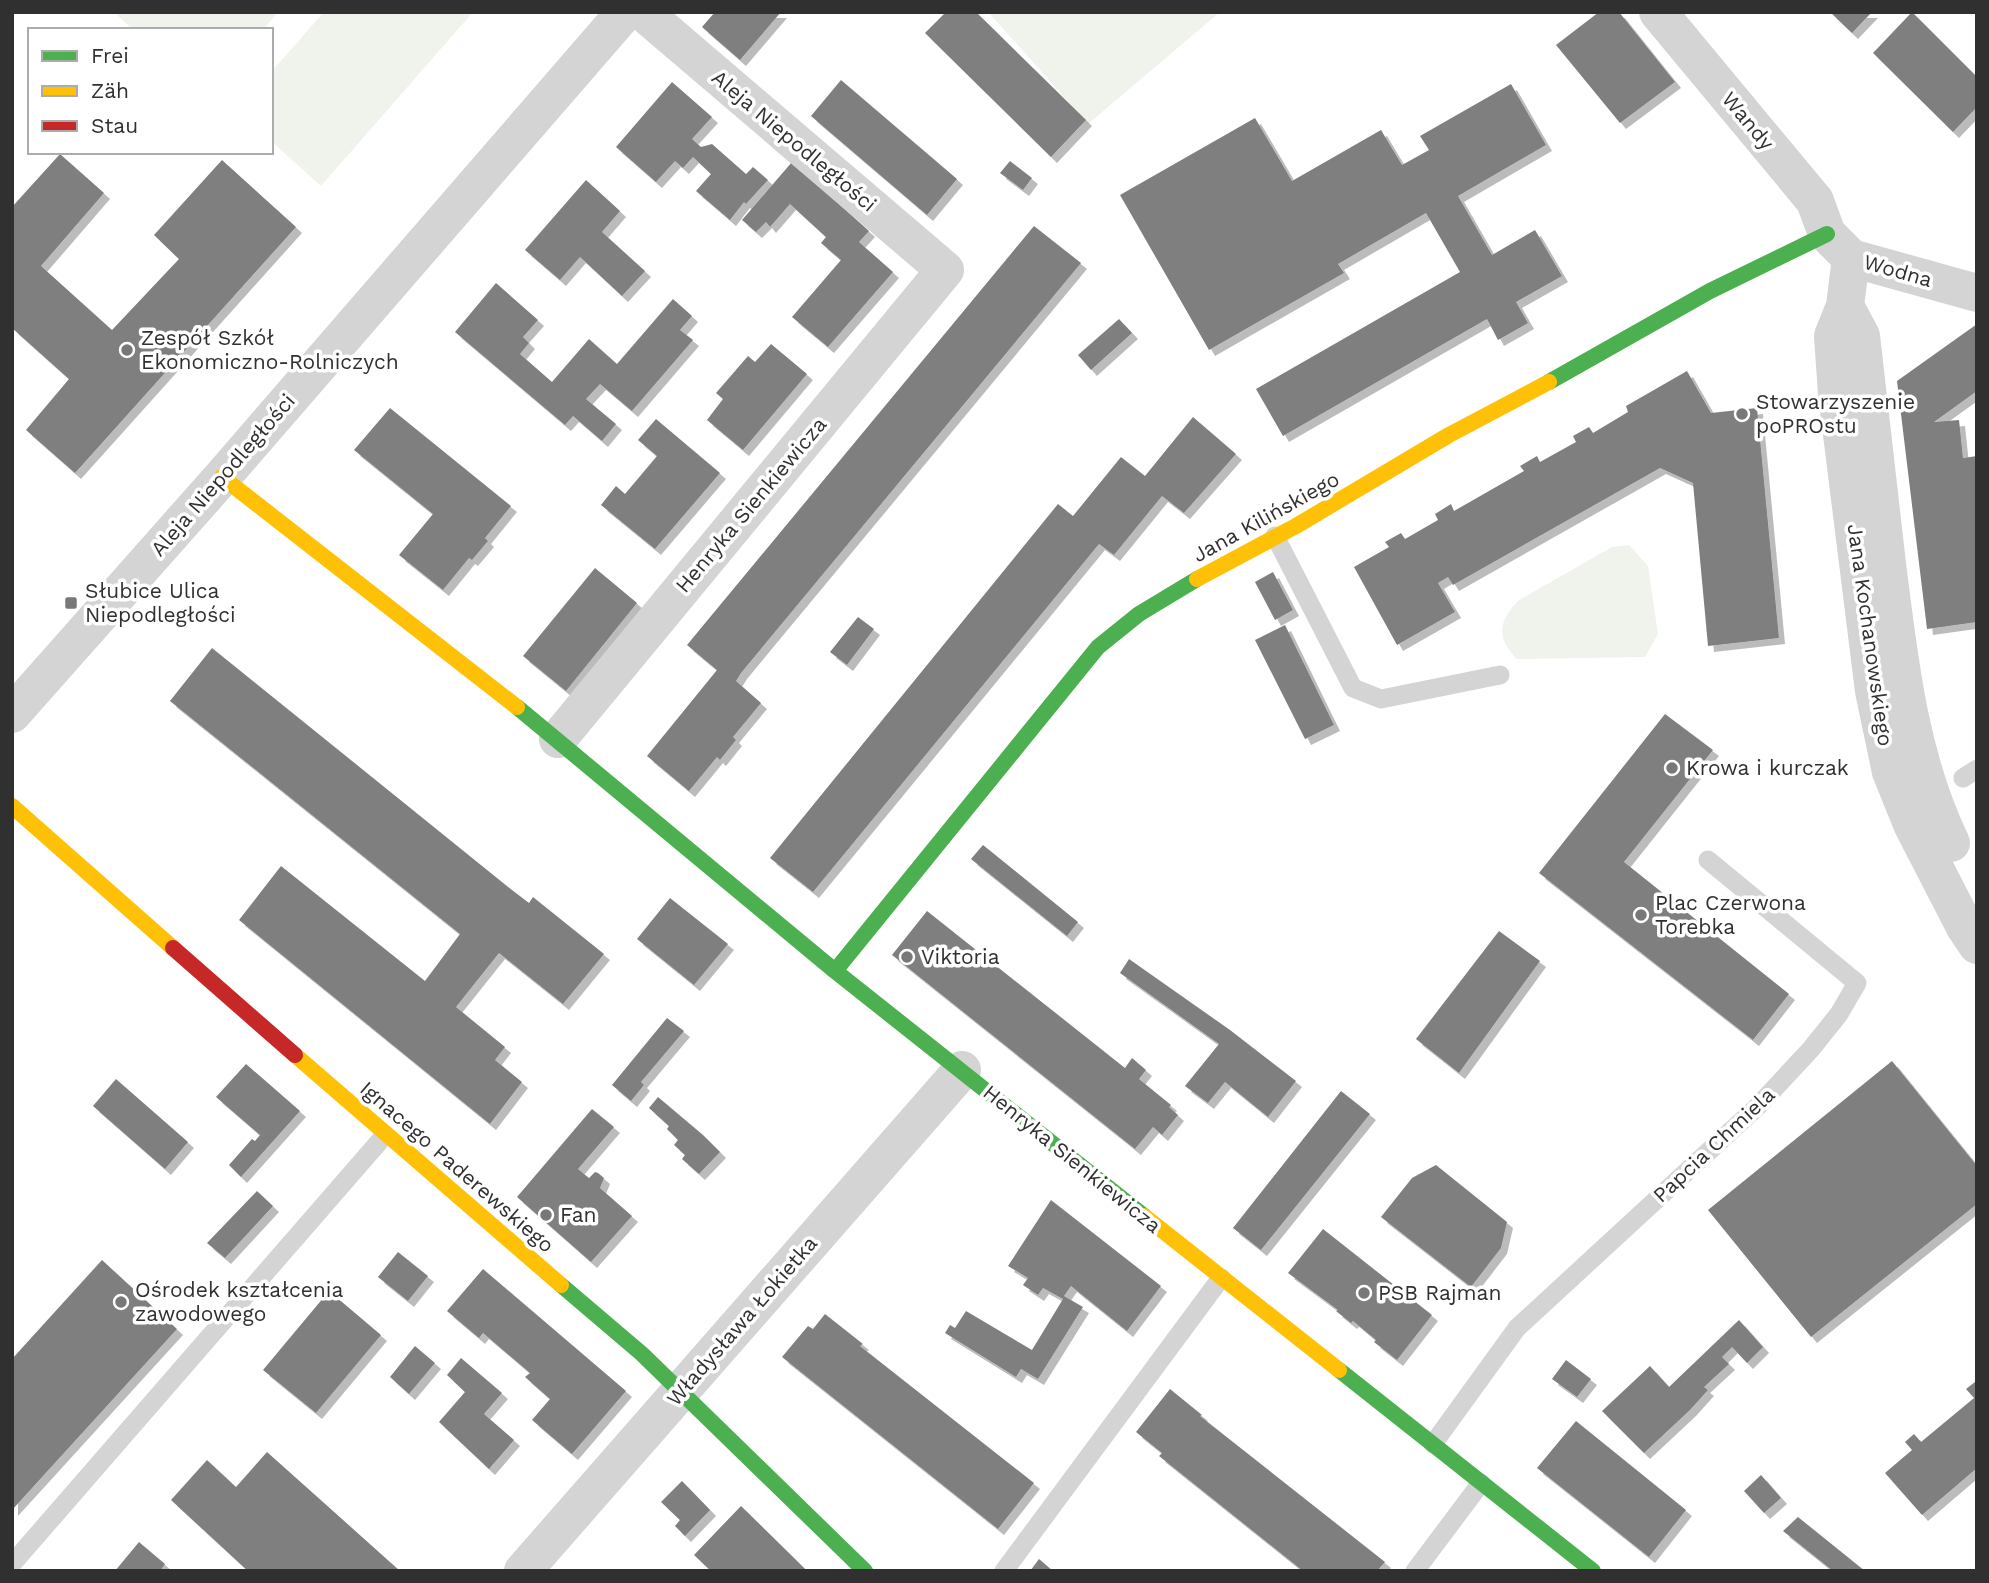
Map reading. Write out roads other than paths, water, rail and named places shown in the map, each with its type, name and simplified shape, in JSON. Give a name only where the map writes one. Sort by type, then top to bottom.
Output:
[{"type":"street","name":"Aleja Niepodległości","points":[[12,714],[222,477],[625,12]]},
{"type":"street","name":"Aleja Niepodległości","points":[[643,12],[945,270]]},
{"type":"street","name":"Wandy","points":[[1658,12],[1815,201],[1839,246]]},
{"type":"street","name":"Wodna","points":[[1839,246],[1977,293]]},
{"type":"street","name":"Jana Kochanowskiego","points":[[1839,246],[1845,306],[1861,336],[1899,659],[1908,713],[1934,808],[1977,895]]},
{"type":"street","name":"Jana Kilińskiego","points":[[835,971],[1098,647],[1139,614],[1450,435],[1571,371],[1710,291],[1839,246]]},
{"type":"street","name":"Henryka Sienkiewicza","points":[[558,739],[945,270]]},
{"type":"street","name":"Jana Kochanowskiego","points":[[1845,306],[1833,336],[1837,394],[1870,664],[1891,772],[1912,824],[1977,945]]},
{"type":"street","name":"Henryka Sienkiewicza","points":[[222,477],[558,739],[835,971],[1593,1571]]},
{"type":"street","name":"Ignacego Paderewskiego","points":[[12,806],[386,1135],[642,1354],[865,1571]]},
{"type":"street","name":"Władysława Łokietka","points":[[523,1571],[962,1070]]},
{"type":"lane","points":[[1275,536],[1353,688],[1381,699],[1500,676]]},
{"type":"lane","name":"Papcia Chmiela","points":[[1433,1444],[1517,1328],[1758,1107],[1811,1049],[1839,1014],[1857,984],[1708,860]]},
{"type":"lane","points":[[12,1564],[386,1135]]},
{"type":"lane","points":[[1004,1571],[1221,1278]]},
{"type":"lane","points":[[1415,1571],[1480,1483]]},
{"type":"place","name":"Zespół Szkół Ekonomiczno-Rolniczych","points":[[127,350]]},
{"type":"place","name":"Stowarzyszenie poPROstu","points":[[1742,414]]},
{"type":"place","name":"Słubice Ulica Niepodległości","points":[[71,603]]},
{"type":"place","name":"Krowa i kurczak","points":[[1672,768]]},
{"type":"place","name":"Plac Czerwona Torebka","points":[[1641,915]]},
{"type":"place","name":"Viktoria","points":[[907,957]]},
{"type":"place","name":"Fan","points":[[546,1215]]},
{"type":"place","name":"PSB Rajman","points":[[1364,1293]]},
{"type":"place","name":"Ośrodek kształcenia zawodowego","points":[[121,1302]]}]
